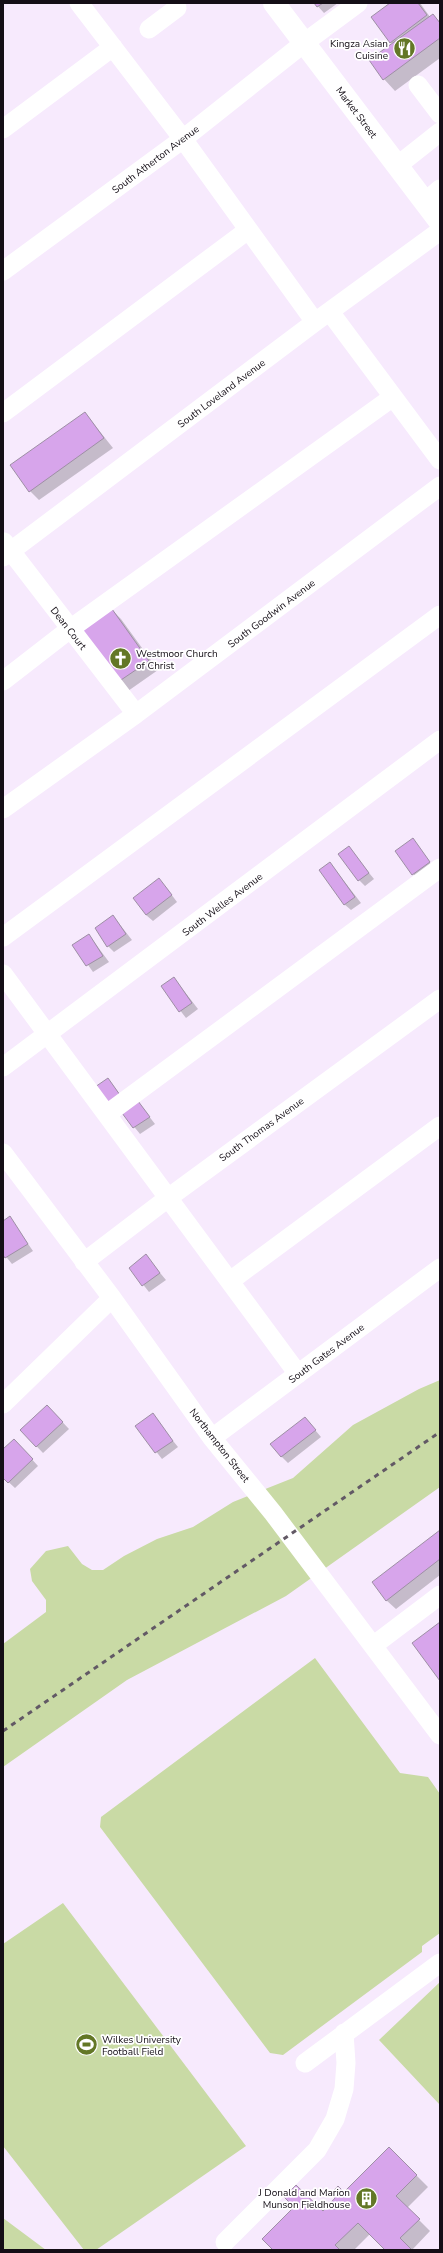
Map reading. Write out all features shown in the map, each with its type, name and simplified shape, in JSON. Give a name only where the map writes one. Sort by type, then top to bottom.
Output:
[{"type":"main road","name":"Market Street","points":[[274,3],[397,166],[432,196],[440,222]]},
{"type":"street","points":[[79,3],[183,139],[248,230],[393,397],[440,460]]},
{"type":"street","name":"South Atherton Avenue","points":[[3,271],[183,139],[304,43],[358,3]]},
{"type":"street","points":[[149,29],[178,5]]},
{"type":"street","points":[[3,129],[113,47]]},
{"type":"street","points":[[418,85],[440,114]]},
{"type":"street","points":[[397,166],[438,138]]},
{"type":"street","points":[[3,413],[248,230]]},
{"type":"street","name":"South Loveland Avenue","points":[[6,550],[440,231]]},
{"type":"street","points":[[3,681],[70,630],[393,397]]},
{"type":"street","name":"South Goodwin Avenue","points":[[3,809],[136,714],[440,486]]},
{"type":"street","name":"Dean Court","points":[[6,550],[136,714]]},
{"type":"street","points":[[3,937],[440,615]]},
{"type":"street","name":"South Welles Avenue","points":[[3,1067],[440,740]]},
{"type":"street","points":[[106,1114],[440,868]]},
{"type":"street","points":[[3,974],[298,1374]]},
{"type":"street","name":"South Thomas Avenue","points":[[84,1262],[168,1198],[440,999]]},
{"type":"street","points":[[230,1281],[440,1126]]},
{"type":"street","name":"Northampton Street","points":[[3,1153],[112,1298],[212,1438],[273,1513],[374,1645],[440,1735]]},
{"type":"street","name":"South Gates Avenue","points":[[212,1438],[440,1268]]},
{"type":"street","points":[[3,1404],[112,1298]]},
{"type":"street","points":[[374,1645],[440,1595]]},
{"type":"street","points":[[305,2063],[440,1963]]},
{"type":"street","points":[[225,2242],[317,2150],[331,2126],[344,2089],[346,2063],[344,2033]]},
{"type":"green space","points":[[440,1380],[440,1487],[286,1596],[127,1680],[3,1767],[3,1644],[46,1612],[46,1600],[32,1581],[30,1569],[46,1551],[68,1546],[82,1564],[92,1570],[103,1570],[124,1556],[157,1539],[193,1527],[233,1502],[293,1478],[353,1425],[419,1389]]},
{"type":"green space","points":[[315,1658],[400,1773],[428,1777],[440,1794],[440,1933],[422,1946],[422,1952],[283,2055],[270,2053],[100,1827],[101,1817]]},
{"type":"green space","name":"Wilkes University Football Field","points":[[63,1903],[246,2146],[96,2250],[84,2250],[3,2146],[3,1944]]},
{"type":"green space","points":[[440,1982],[440,2105],[379,2040]]},
{"type":"green space","points":[[3,2218],[46,2250],[3,2250]]},
{"type":"building","points":[[314,3],[323,3],[317,7]]},
{"type":"building","points":[[390,3],[418,3],[427,15],[390,43],[371,17]]},
{"type":"building","name":"Kingza Asian Cuisine","points":[[433,14],[440,23],[440,38],[383,80],[369,60]]},
{"type":"building","points":[[85,412],[104,438],[29,492],[10,465]]},
{"type":"building","points":[[112,609],[149,661],[118,682],[81,631]]},
{"type":"building","points":[[413,838],[430,862],[412,875],[395,851]]},
{"type":"building","points":[[349,846],[369,873],[358,881],[338,854]]},
{"type":"building","points":[[330,862],[355,897],[344,905],[319,870]]},
{"type":"building","points":[[159,878],[172,895],[146,915],[133,898]]},
{"type":"building","points":[[113,915],[126,934],[107,947],[95,928]]},
{"type":"building","points":[[89,934],[103,956],[86,966],[72,945]]},
{"type":"building","points":[[174,977],[192,1003],[179,1012],[161,986]]},
{"type":"building","points":[[108,1078],[120,1095],[106,1104],[95,1087]]},
{"type":"building","points":[[138,1101],[150,1117],[133,1128],[122,1113]]},
{"type":"building","points":[[10,1216],[28,1244],[5,1258],[3,1255],[3,1221]]},
{"type":"building","points":[[146,1254],[160,1273],[142,1286],[129,1268]]},
{"type":"building","points":[[47,1405],[63,1422],[36,1447],[20,1430]]},
{"type":"building","points":[[153,1413],[173,1441],[155,1453],[135,1426]]},
{"type":"building","points":[[305,1417],[316,1430],[281,1457],[270,1444]]},
{"type":"building","points":[[14,1439],[33,1459],[8,1483],[3,1478],[3,1449]]},
{"type":"building","points":[[440,1530],[440,1559],[386,1601],[372,1582]]},
{"type":"building","points":[[440,1622],[440,1681],[412,1643]]},
{"type":"building","name":"J Donald and Marion Munson Fieldhouse","points":[[389,2147],[417,2175],[396,2196],[420,2219],[400,2238],[412,2250],[385,2250],[358,2223],[335,2245],[340,2250],[273,2250],[262,2239],[294,2207],[284,2197],[296,2185],[323,2211],[335,2198],[330,2194],[338,2186],[344,2192]]},
{"type":"railway","points":[[3,1731],[440,1432]]},
{"type":"place","name":"Kingza Asian Cuisine","points":[[404,49]]},
{"type":"place","name":"Westmoor Church of Christ","points":[[120,659]]},
{"type":"place","name":"Wilkes University Football Field","points":[[86,2045]]},
{"type":"place","name":"J Donald and Marion Munson Fieldhouse","points":[[366,2198]]}]
